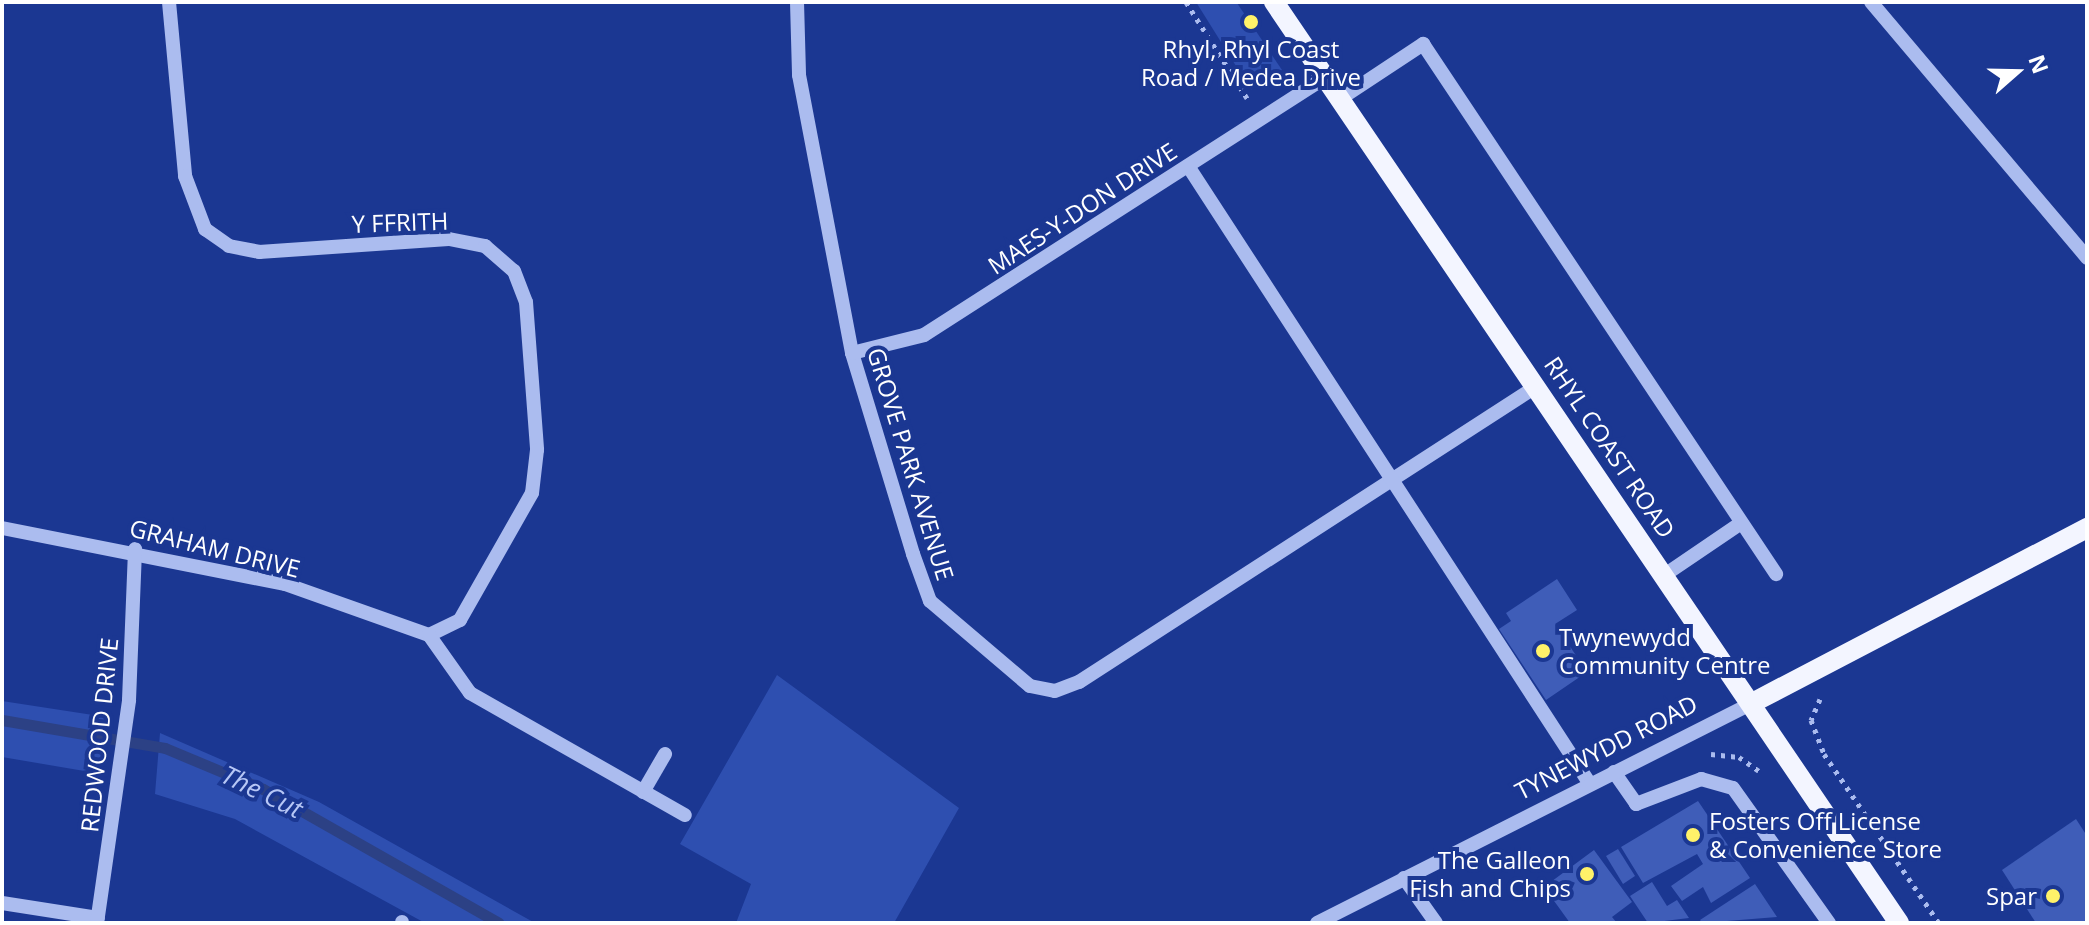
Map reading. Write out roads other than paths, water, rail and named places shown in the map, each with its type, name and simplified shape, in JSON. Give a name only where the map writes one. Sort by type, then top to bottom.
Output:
[{"type":"main road","name":"RHYL COAST ROAD","points":[[1274,2],[1754,702],[1899,923]]},
{"type":"main road","name":"TYNEWYDD ROAD","points":[[1754,702],[2087,528]]},
{"type":"street","name":"Y FFRITH","points":[[169,2],[185,176],[205,229],[229,246],[259,252],[449,239],[485,246],[514,271],[526,302],[537,450],[532,493],[460,620],[429,635]]},
{"type":"street","name":"GROVE PARK AVENUE","points":[[797,2],[799,75],[852,353],[930,601],[1030,686],[1055,691],[1079,682],[1537,386]]},
{"type":"street","points":[[1871,2],[2087,258]]},
{"type":"street","points":[[1340,99],[1423,44],[1776,574]]},
{"type":"street","name":"MAES-Y-DON DRIVE","points":[[852,353],[924,335],[1326,77]]},
{"type":"street","points":[[1188,166],[1390,481],[1590,784]]},
{"type":"street","points":[[1666,574],[1741,523]]},
{"type":"street","name":"GRAHAM DRIVE","points":[[2,528],[135,549],[285,584],[429,635]]},
{"type":"street","name":"REDWOOD DRIVE","points":[[97,920],[119,799],[129,700],[135,549]]},
{"type":"street","points":[[429,635],[470,693],[685,815]]},
{"type":"street","name":"TYNEWYDD ROAD","points":[[1317,923],[1754,702]]},
{"type":"street","points":[[643,792],[665,754]]},
{"type":"street","points":[[1614,772],[1636,804],[1701,779],[1733,788],[1829,923]]},
{"type":"street","points":[[1404,878],[1436,923]]},
{"type":"street","points":[[2,903],[97,920]]},
{"type":"waterway","name":"The Cut","points":[[2,720],[165,748],[263,789],[499,923]]},
{"type":"place","name":"Rhyl, Rhyl Coast Road / Medea Drive","points":[[1251,22]]},
{"type":"place","name":"Twynewydd Community Centre","points":[[1543,651]]},
{"type":"place","name":"Fosters Off License & Convenience Store","points":[[1693,835]]},
{"type":"place","name":"The Galleon Fish and Chips","points":[[1587,874]]},
{"type":"place","name":"Spar","points":[[2053,896]]}]
